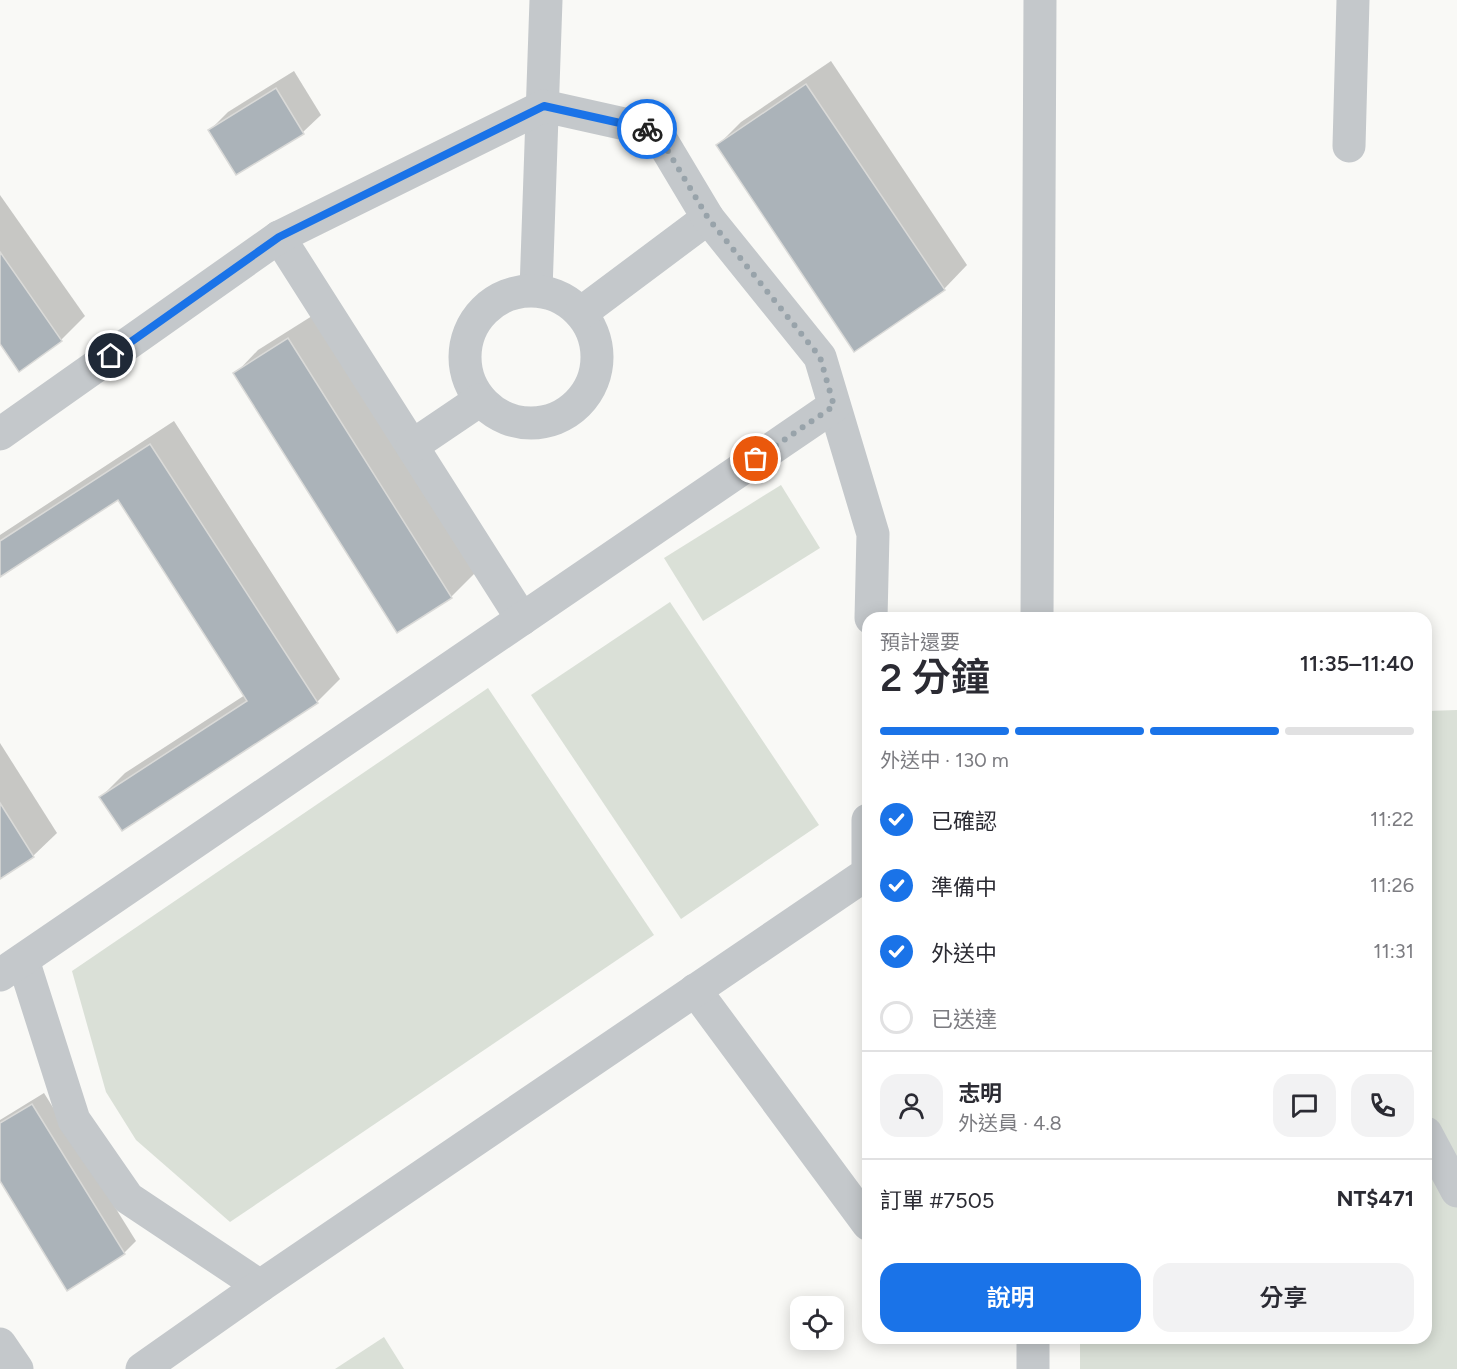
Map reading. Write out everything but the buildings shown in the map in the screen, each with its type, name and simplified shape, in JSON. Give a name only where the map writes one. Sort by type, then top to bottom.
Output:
[{"type":"street","points":[[536,290],[546,0]]},
{"type":"street","points":[[1037,612],[1040,0]]},
{"type":"street","points":[[1349,146],[1353,0]]},
{"type":"street","points":[[0,435],[279,237],[544,106],[656,131],[708,218],[820,357],[873,534],[872,612]]},
{"type":"street","points":[[581,313],[708,218]]},
{"type":"street","points":[[279,237],[522,619]]},
{"type":"street","points":[[536,290],[553,294],[568,302],[581,313],[591,331],[596,351],[595,372],[587,391],[573,407],[556,418],[536,423],[515,422],[496,413],[480,400],[469,381],[464,358],[467,337],[477,317],[494,302],[514,292],[536,290]]},
{"type":"street","points":[[412,446],[480,400]]},
{"type":"street","points":[[260,1286],[128,1198],[74,1120],[11,968],[834,406]]},
{"type":"street","points":[[142,1369],[260,1286],[862,877]]},
{"type":"street","points":[[695,990],[862,1216]]},
{"type":"street","points":[[1432,1144],[1457,1191]]},
{"type":"street","points":[[0,1344],[16,1369]]},
{"type":"street","points":[[1033,1344],[1033,1369]]},
{"type":"shaded area","points":[[781,485],[820,548],[703,621],[664,558]]},
{"type":"shaded area","points":[[670,602],[819,825],[681,919],[531,695]]},
{"type":"shaded area","points":[[488,688],[654,935],[230,1222],[136,1140],[106,1092],[72,971]]},
{"type":"shaded area","points":[[1457,710],[1457,1369],[1080,1369],[1080,1344],[1432,1344],[1432,711]]},
{"type":"shaded area","points":[[384,1337],[404,1369],[335,1369]]},
{"type":"way so far","points":[[647,129],[656,131],[708,218],[820,357],[834,406],[756,459]]},
{"type":"route","points":[[111,356],[279,237],[544,106],[647,129]]}]
